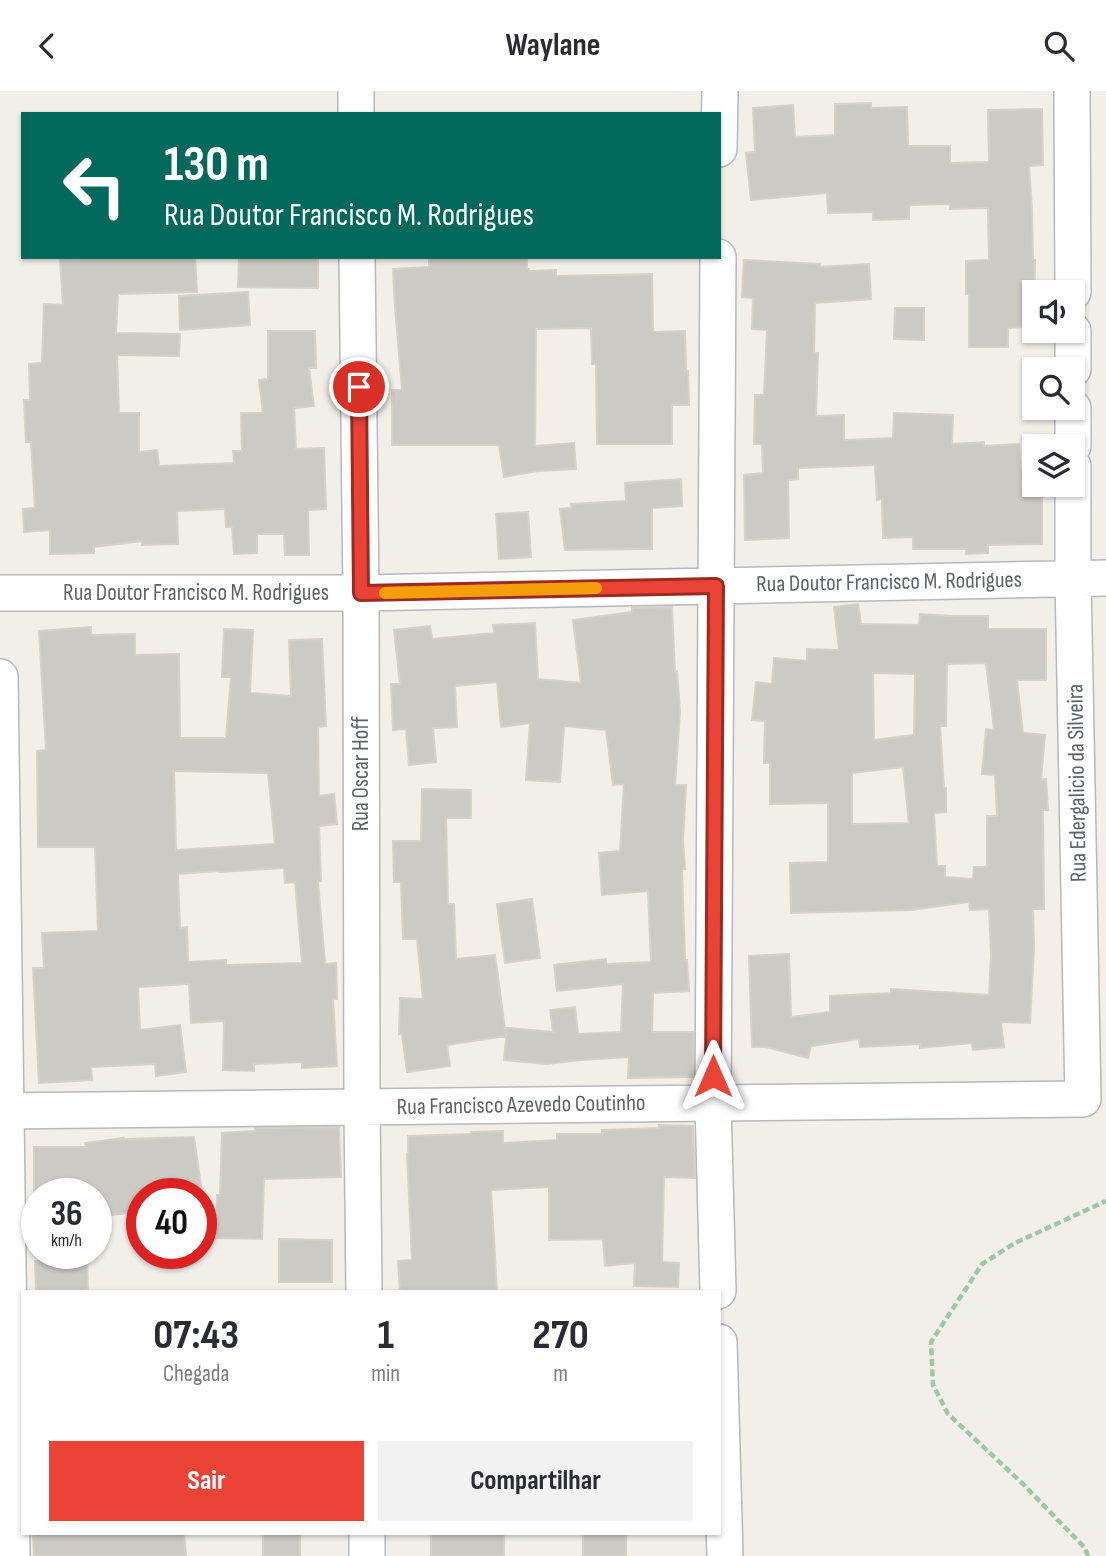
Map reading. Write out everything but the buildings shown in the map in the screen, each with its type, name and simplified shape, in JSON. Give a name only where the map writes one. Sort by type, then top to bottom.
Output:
[{"type":"street","points":[[356,91],[356,112]]},
{"type":"street","points":[[720,91],[720,112]]},
{"type":"street","points":[[1072,91],[1073,280]]},
{"type":"street","name":"Rua Oscar Hoff","points":[[358,259],[364,1290]]},
{"type":"street","points":[[718,259],[713,1103],[718,1290]]},
{"type":"street","name":"Rua Edergalicio da Silveira","points":[[1077,497],[1089,577],[1083,1099]]},
{"type":"street","name":"Rua Doutor Francisco M. Rodrigues","points":[[0,593],[361,593],[1089,577]]},
{"type":"street","points":[[0,677],[3,1111],[12,1556]]},
{"type":"street","name":"Rua Francisco Azevedo Coutinho","points":[[3,1111],[1083,1099]]},
{"type":"street","points":[[721,1413],[725,1556]]},
{"type":"street","points":[[367,1535],[367,1556]]},
{"type":"path","points":[[1088,1556],[1085,1548],[1021,1482],[948,1414],[933,1385],[931,1342],[982,1264],[1015,1243],[1106,1201]]},
{"type":"slow traffic","points":[[385,593],[596,588]]},
{"type":"route","points":[[359,387],[361,593],[716,586],[713,1076]]}]
